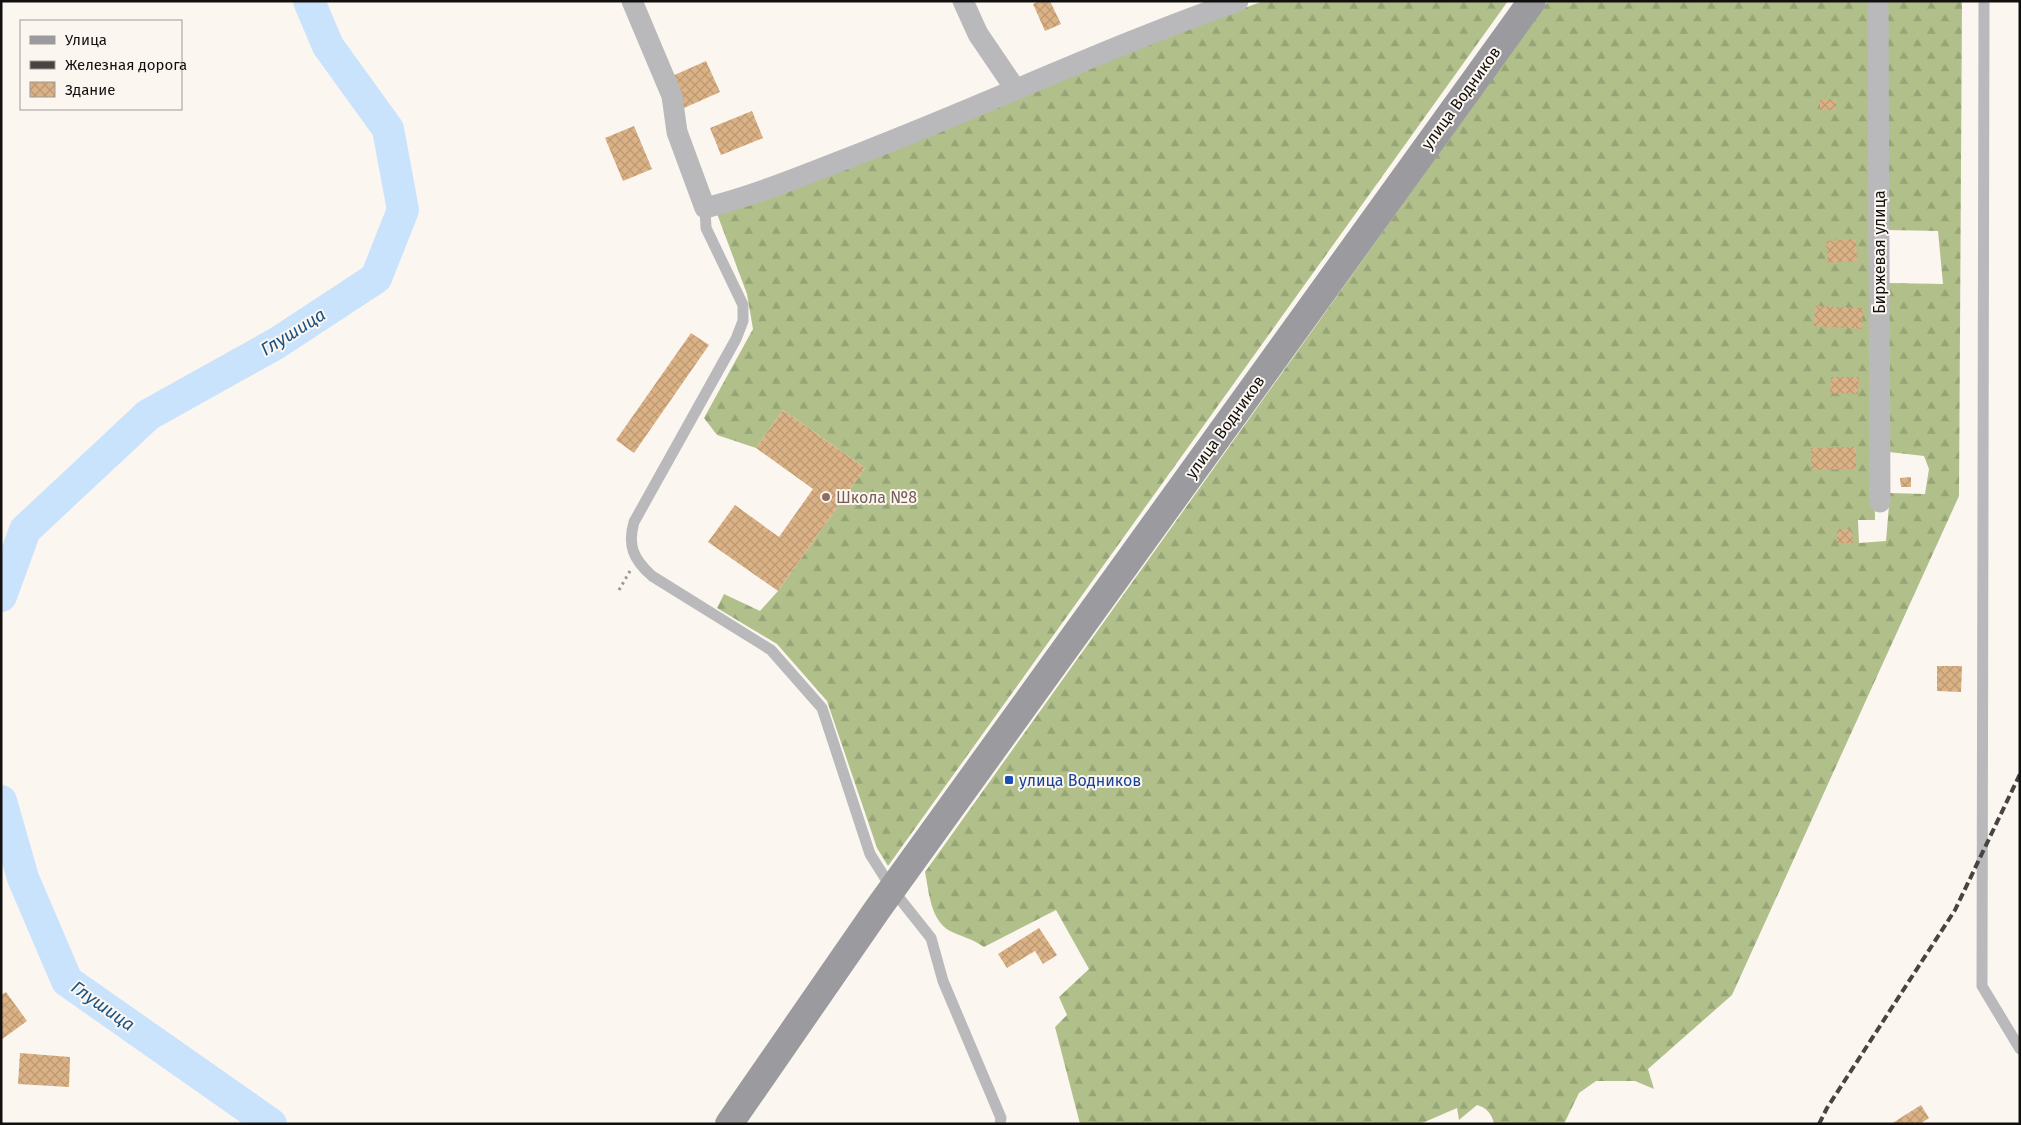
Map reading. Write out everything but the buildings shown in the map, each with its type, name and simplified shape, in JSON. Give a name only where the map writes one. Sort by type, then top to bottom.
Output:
[{"type":"main road","name":"улица Водников","points":[[729,1124],[892,889],[1532,1]]},
{"type":"street","points":[[632,1],[672,96],[676,132],[705,208],[747,198],[1016,90],[1158,29],[1238,1]]},
{"type":"street","points":[[963,1],[978,34],[1016,90]]},
{"type":"street","name":"Биржевая улица","points":[[1878,1],[1880,502]]},
{"type":"lane","points":[[1984,1],[1982,986],[2020,1050]]},
{"type":"lane","points":[[705,208],[706,228],[743,305],[743,321],[736,340],[634,522],[630,536],[633,553],[636,559],[652,576],[771,650],[822,708],[870,854],[892,889],[931,938],[943,981],[1001,1118],[1000,1124]]},
{"type":"path","points":[[619,590],[636,559]]},
{"type":"green space","points":[[1264,1],[1508,1],[888,866],[877,848],[827,701],[777,644],[717,608],[724,594],[760,611],[778,591],[865,468],[783,410],[756,448],[717,435],[704,418],[753,329],[747,294],[716,211],[1163,36]]},
{"type":"green space","points":[[1548,1],[1869,1],[1875,520],[1858,520],[1859,543],[1886,541],[1890,493],[1925,494],[1929,469],[1924,456],[1889,452],[1887,283],[1943,284],[1938,231],[1887,230],[1885,1],[1962,1],[1959,496],[1732,995],[1648,1069],[1654,1089],[1635,1081],[1596,1081],[1579,1093],[1564,1124],[1494,1124],[1488,1112],[1477,1105],[1459,1120],[1457,1108],[1420,1124],[1080,1124],[1055,1027],[1067,1015],[1059,997],[1089,969],[1056,910],[984,947],[950,931],[938,920],[929,896],[925,872]]},
{"type":"waterway","name":"Глушица","points":[[1,596],[25,530],[148,415],[277,343],[376,278],[403,210],[388,129],[328,46],[309,1]]},
{"type":"waterway","name":"Глушица","points":[[1,801],[23,878],[67,981],[271,1124]]},
{"type":"railway","points":[[1819,1124],[1827,1108],[1955,910],[2020,774]]},
{"type":"place","name":"Школа №8","points":[[826,497]]},
{"type":"place","name":"улица Водников","points":[[1009,780]]}]
